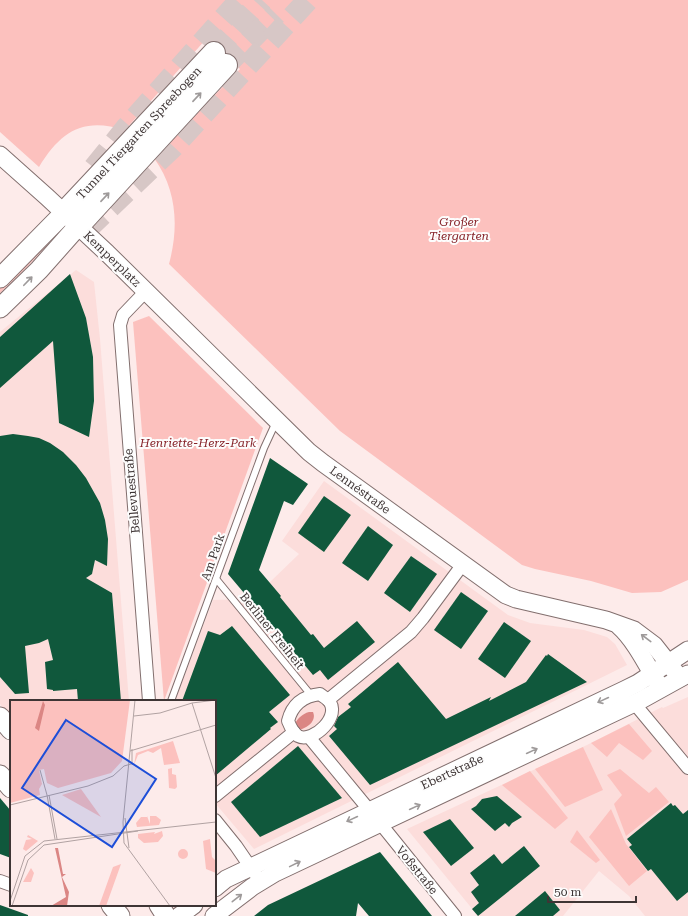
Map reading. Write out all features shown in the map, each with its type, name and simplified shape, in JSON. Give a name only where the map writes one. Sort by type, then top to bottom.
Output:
[{"type":"highway","name":"Tunnel Tiergarten Spreebogen","points":[[71,219],[220,59]]},
{"type":"main road","name":"Kemperplatz","points":[[0,155],[71,219],[146,292]]},
{"type":"main road","points":[[0,278],[71,219]]},
{"type":"main road","points":[[0,308],[39,270],[71,219]]},
{"type":"main road","name":"Lennéstraße","points":[[146,292],[323,463],[463,564],[510,597],[634,630],[658,648],[668,662]]},
{"type":"main road","points":[[616,624],[624,630],[662,688]]},
{"type":"main road","name":"Ebertstraße","points":[[255,874],[375,817],[624,690],[688,650]]},
{"type":"main road","name":"Ebertstraße","points":[[375,817],[634,703],[684,676],[668,662]]},
{"type":"main road","points":[[0,718],[10,729]]},
{"type":"main road","points":[[0,775],[10,787]]},
{"type":"main road","points":[[216,887],[226,879],[255,874]]},
{"type":"main road","points":[[214,916],[239,896],[255,874]]},
{"type":"main road","points":[[112,906],[120,916]]},
{"type":"main road","points":[[160,906],[166,916]]},
{"type":"main road","points":[[179,916],[193,906]]},
{"type":"street","name":"Bellevuestraße","points":[[146,292],[123,315],[120,325],[149,700]]},
{"type":"street","points":[[328,700],[411,632],[463,564]]},
{"type":"street","points":[[320,694],[328,700],[333,710],[330,719],[324,728],[303,738],[297,736],[288,721],[290,712],[297,704],[311,695],[320,694]]},
{"type":"street","points":[[634,703],[688,768]]},
{"type":"street","points":[[216,795],[294,732]]},
{"type":"street","name":"Voßstraße","points":[[309,736],[454,916]]},
{"type":"street","points":[[216,821],[236,846],[255,874]]},
{"type":"street","points":[[0,881],[10,885]]},
{"type":"lane","name":"Am Park","points":[[171,700],[217,580],[264,448],[277,420]]},
{"type":"lane","name":"Berliner Freiheit","points":[[217,580],[311,695]]},
{"type":"shaded area","points":[[76,270],[94,282],[100,339],[129,700],[10,700],[10,717],[0,704],[0,332]]},
{"type":"shaded area","points":[[324,481],[508,615],[530,623],[584,630],[607,637],[615,644],[627,665],[254,849],[216,804],[216,700],[175,700],[213,600],[250,599],[270,582],[299,554],[282,541]]},
{"type":"shaded area","points":[[688,697],[688,916],[645,916],[629,896],[599,871],[563,916],[478,916],[407,829],[587,745],[662,707],[663,708]]},
{"type":"shaded area","points":[[309,712],[313,712],[314,718],[308,726],[299,730],[294,725],[300,717]]},
{"type":"green space","name":"Großer Tiergarten","points":[[0,0],[688,0],[688,580],[661,592],[632,593],[591,581],[522,565],[340,431],[169,264],[174,236],[174,209],[162,170],[154,158],[240,69],[207,38],[125,130],[110,126],[97,125],[74,130],[56,144],[39,167],[0,132]]},
{"type":"green space","points":[[45,239],[49,243],[0,293],[0,285]]},
{"type":"green space","name":"Henriette-Herz-Park","points":[[149,316],[263,428],[164,700],[164,700],[133,322]]},
{"type":"green space","points":[[629,724],[652,751],[643,760],[619,743],[607,757],[591,743]]},
{"type":"green space","points":[[583,747],[603,790],[565,807],[535,769]]},
{"type":"green space","points":[[620,769],[649,793],[656,787],[669,802],[626,836],[614,804],[622,795],[607,775]]},
{"type":"green space","points":[[530,771],[568,818],[555,829],[502,785]]},
{"type":"green space","points":[[611,809],[626,844],[647,871],[629,886],[589,837]]},
{"type":"green space","points":[[577,830],[600,860],[596,863],[570,842]]},
{"type":"building","points":[[70,274],[86,318],[93,357],[94,401],[89,437],[59,423],[53,341],[0,388],[0,337]]},
{"type":"building","points":[[13,434],[28,436],[39,438],[50,443],[63,452],[76,465],[86,478],[100,503],[108,539],[107,566],[95,560],[92,574],[86,578],[112,593],[121,700],[78,700],[77,689],[53,691],[47,689],[45,662],[53,660],[48,639],[39,643],[25,646],[29,693],[15,694],[0,677],[0,436]]},
{"type":"building","points":[[270,458],[308,484],[293,505],[284,501],[259,570],[311,635],[313,634],[324,648],[357,621],[375,642],[328,680],[320,670],[313,675],[228,574]]},
{"type":"building","points":[[324,496],[351,515],[324,552],[298,533]]},
{"type":"building","points":[[368,526],[393,545],[368,581],[342,563]]},
{"type":"building","points":[[411,556],[437,574],[410,612],[384,593]]},
{"type":"building","points":[[461,592],[488,611],[461,649],[434,630]]},
{"type":"building","points":[[504,622],[531,641],[505,678],[478,659]]},
{"type":"building","points":[[232,626],[290,695],[269,712],[278,722],[216,775],[216,700],[182,700],[208,631],[220,635]]},
{"type":"building","points":[[548,654],[587,682],[370,785],[329,736],[337,729],[334,726],[338,717],[351,707],[348,704],[398,662],[446,719],[491,697],[489,701],[526,682]]},
{"type":"building","points":[[298,746],[342,798],[260,837],[231,802]]},
{"type":"building","points":[[497,796],[522,817],[512,823],[509,827],[505,823],[495,831],[471,809],[482,799]]},
{"type":"building","points":[[0,798],[10,810],[10,858],[0,854]]},
{"type":"building","points":[[671,803],[673,806],[675,805],[683,814],[688,810],[688,892],[677,901],[651,869],[648,871],[629,847],[632,845],[627,839]]},
{"type":"building","points":[[450,819],[474,848],[451,866],[423,832]]},
{"type":"building","points":[[524,846],[540,866],[478,916],[472,909],[479,903],[471,892],[479,885],[470,873],[494,854],[502,864]]},
{"type":"building","points":[[380,852],[432,916],[369,916],[358,903],[356,916],[254,916],[268,905]]},
{"type":"building","points":[[545,891],[560,910],[553,916],[515,916]]},
{"type":"building","points":[[0,905],[28,915],[28,916],[0,916]]},
{"type":"tunnel","points":[[94,168],[127,127],[240,0]]},
{"type":"tunnel","points":[[214,53],[262,0]]},
{"type":"tunnel","points":[[86,230],[173,147],[308,0]]},
{"type":"tunnel","points":[[226,65],[276,14]]}]
